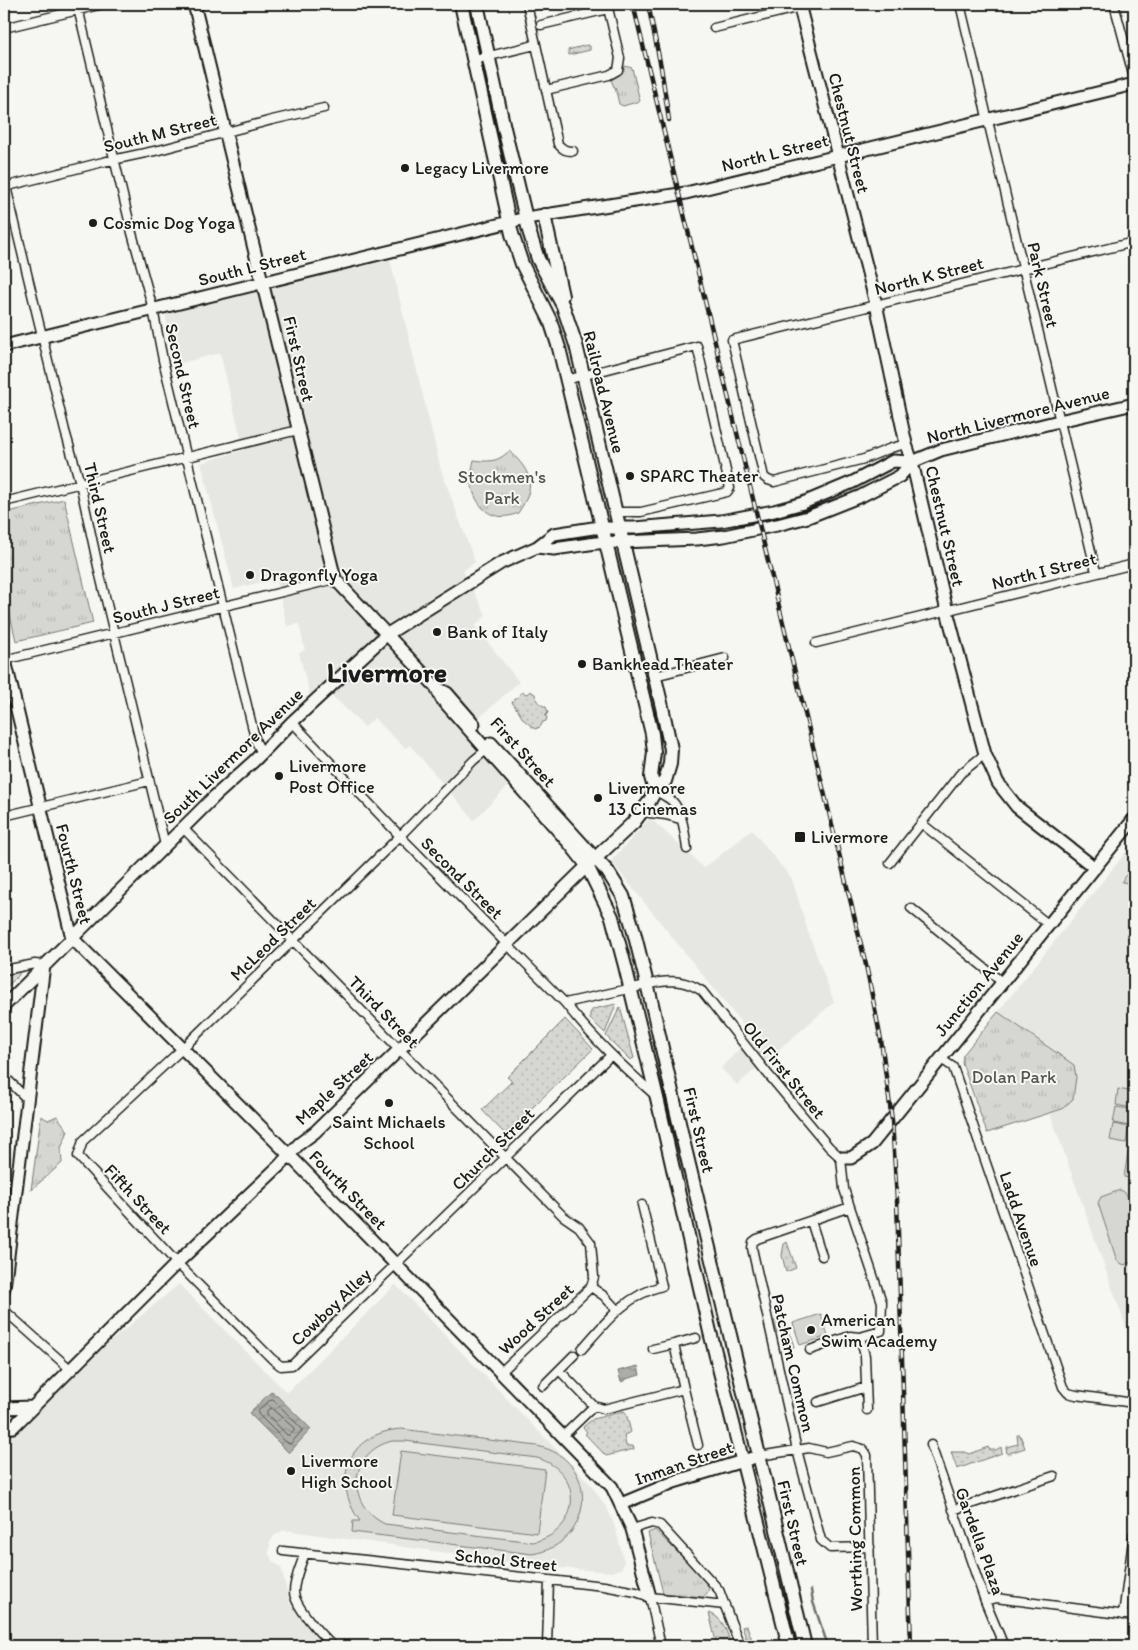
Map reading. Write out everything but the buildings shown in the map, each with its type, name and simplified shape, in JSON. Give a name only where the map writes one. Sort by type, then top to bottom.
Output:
[{"type":"main road","name":"Railroad Avenue","points":[[461,4],[510,222],[522,264],[554,333],[603,528],[652,734],[654,752],[651,777],[655,791],[665,782],[670,764],[671,748],[668,730],[583,376],[568,320],[538,259],[526,218],[477,4]]},
{"type":"main road","points":[[544,215],[568,320]]},
{"type":"main road","name":"Maple Street","points":[[592,863],[642,812],[655,791]]},
{"type":"main road","name":"First Street","points":[[592,863],[608,872],[622,896],[633,928],[648,984],[678,1123],[806,1646]]},
{"type":"main road","name":"First Street","points":[[592,863],[612,917],[630,988],[710,1332],[789,1646]]},
{"type":"street","points":[[4,28],[78,7],[102,4]]},
{"type":"street","name":"First Street","points":[[194,4],[335,579],[436,687],[448,693],[489,747],[569,843],[592,863]]},
{"type":"street","points":[[527,4],[558,144],[566,151],[573,151]]},
{"type":"street","points":[[714,28],[799,5],[814,4]]},
{"type":"street","name":"Park Street","points":[[960,4],[1096,572]]},
{"type":"street","points":[[1114,4],[1134,78]]},
{"type":"street","name":"Chestnut Street","points":[[799,5],[876,304],[906,444],[912,462],[947,611],[985,754],[998,783],[1017,807],[1095,868]]},
{"type":"street","points":[[541,25],[608,6],[620,58],[618,70],[609,76],[546,90]]},
{"type":"street","name":"Second Street","points":[[78,7],[153,309],[163,360],[256,742],[262,753]]},
{"type":"street","points":[[473,60],[535,45]]},
{"type":"street","name":"North L Street","points":[[510,222],[686,193],[1134,84]]},
{"type":"street","name":"South M Street","points":[[4,184],[159,150],[324,108]]},
{"type":"street","name":"Third Street","points":[[4,184],[65,431],[80,483],[165,845]]},
{"type":"street","name":"South L Street","points":[[4,346],[510,222]]},
{"type":"street","name":"North K Street","points":[[768,480],[764,477],[732,340],[1024,267],[1134,242]]},
{"type":"street","points":[[566,380],[697,346],[730,488],[727,492],[641,512],[616,512]]},
{"type":"street","name":"North Livermore Avenue","points":[[620,528],[722,521],[774,511],[803,503],[853,482],[893,461],[912,462],[941,450],[1134,404]]},
{"type":"street","points":[[4,502],[298,430]]},
{"type":"street","name":"North Livermore Avenue","points":[[768,480],[774,482],[864,459],[906,444]]},
{"type":"street","name":"North Livermore Avenue","points":[[623,542],[724,536],[808,517],[861,496],[900,476],[912,462]]},
{"type":"street","name":"South Livermore Avenue","points":[[4,1006],[165,845],[386,634],[501,562],[537,548],[554,534],[603,528],[620,528]]},
{"type":"street","name":"South Livermore Avenue","points":[[537,548],[554,549],[606,542],[623,542]]},
{"type":"street","name":"North I Street","points":[[816,643],[1134,564]]},
{"type":"street","name":"South J Street","points":[[4,659],[335,579]]},
{"type":"street","points":[[655,676],[725,658]]},
{"type":"street","name":"Fourth Street","points":[[4,659],[72,938],[289,1155],[612,1487],[632,1529],[650,1597]]},
{"type":"street","name":"Second Street","points":[[292,722],[400,836],[565,1003],[611,1055],[657,1098]]},
{"type":"street","name":"McLeod Street","points":[[78,1156],[83,1141],[183,1048],[489,747]]},
{"type":"street","points":[[890,863],[960,774],[985,754]]},
{"type":"street","points":[[4,816],[150,781]]},
{"type":"street","points":[[655,791],[672,801],[677,808],[687,849]]},
{"type":"street","points":[[642,812],[680,819]]},
{"type":"street","name":"Junction Avenue","points":[[841,1158],[851,1158],[872,1144],[1134,819]]},
{"type":"street","points":[[921,823],[1050,925]]},
{"type":"street","name":"Third Street","points":[[183,828],[563,1216],[579,1226],[591,1243],[594,1277],[591,1288]]},
{"type":"street","name":"Maple Street","points":[[4,1428],[13,1427],[177,1263],[279,1166],[299,1144],[315,1132],[592,863]]},
{"type":"street","points":[[911,908],[1003,982]]},
{"type":"street","points":[[4,970],[35,964],[44,965],[4,1288]]},
{"type":"street","name":"Old First Street","points":[[565,1003],[674,980],[683,981],[702,991],[767,1074],[828,1147],[841,1158]]},
{"type":"street","name":"Church Street","points":[[396,1265],[611,1055]]},
{"type":"street","name":"Ladd Avenue","points":[[941,1059],[953,1068],[1063,1387],[1068,1393],[1076,1395],[1134,1403]]},
{"type":"street","points":[[4,1076],[28,1100]]},
{"type":"street","name":"Fifth Street","points":[[78,1156],[177,1263]]},
{"type":"street","points":[[810,1350],[850,1336],[860,1337],[880,1330],[882,1302],[844,1188],[841,1158]]},
{"type":"street","points":[[582,1350],[617,1310],[648,1290],[662,1286],[642,1205]]},
{"type":"street","name":"Patcham Common","points":[[850,1207],[757,1239],[753,1242],[752,1248],[797,1450],[821,1540],[830,1548],[870,1547]]},
{"type":"street","points":[[811,1221],[822,1256]]},
{"type":"street","name":"Cowboy Alley","points":[[177,1263],[281,1366],[292,1365],[396,1265]]},
{"type":"street","points":[[591,1288],[604,1296],[617,1310]]},
{"type":"street","name":"Wood Street","points":[[501,1372],[591,1288]]},
{"type":"street","points":[[4,1310],[70,1369]]},
{"type":"street","points":[[860,1337],[865,1356],[867,1410]]},
{"type":"street","points":[[653,1348],[696,1338]]},
{"type":"street","points":[[674,1344],[698,1445]]},
{"type":"street","points":[[543,1386],[574,1355]]},
{"type":"street","points":[[559,1370],[594,1406],[604,1410],[684,1389]]},
{"type":"street","points":[[818,1402],[866,1387]]},
{"type":"street","points":[[564,1436],[594,1406]]},
{"type":"street","points":[[4,1408],[32,1407]]},
{"type":"street","name":"Gardella Plaza","points":[[930,1445],[985,1601],[1004,1646]]},
{"type":"street","name":"Worthing Common","points":[[759,1456],[814,1448],[826,1452],[854,1446],[863,1448],[867,1455],[872,1646]]},
{"type":"street","name":"Inman Street","points":[[621,1504],[674,1482],[759,1456]]},
{"type":"street","points":[[953,1510],[1054,1476]]},
{"type":"street","points":[[632,1529],[652,1523],[660,1525],[717,1586],[740,1646]]},
{"type":"street","points":[[1123,1615],[1134,1533]]},
{"type":"street","name":"School Street","points":[[283,1550],[604,1586],[636,1592],[650,1597],[725,1605]]},
{"type":"street","points":[[305,1553],[295,1583],[294,1594],[300,1606],[324,1638],[333,1646]]},
{"type":"street","points":[[547,1646],[548,1580]]},
{"type":"street","points":[[650,1597],[661,1646]]},
{"type":"street","points":[[985,1601],[997,1598],[1134,1616]]},
{"type":"shaded area","points":[[390,260],[441,470],[475,562],[463,571],[486,615],[475,626],[519,682],[462,733],[508,786],[474,820],[410,745],[405,748],[374,718],[365,727],[320,684],[310,695],[299,653],[305,650],[299,624],[287,626],[276,578],[234,589],[201,463],[244,450],[220,353],[177,364],[165,313]]},
{"type":"shaded area","points":[[650,818],[704,868],[752,830],[792,879],[808,932],[834,1002],[737,1085],[721,1068],[752,1036],[611,861]]},
{"type":"shaded area","points":[[1134,842],[1134,1349],[1050,1113],[1062,1109],[1064,1058],[998,1012]]},
{"type":"shaded area","name":"Livermore High School","points":[[179,1284],[287,1393],[395,1285],[397,1286],[592,1486],[608,1510],[616,1530],[624,1562],[622,1568],[612,1572],[547,1567],[284,1530],[275,1535],[270,1542],[269,1554],[273,1562],[281,1567],[290,1604],[325,1646],[4,1646],[4,1428],[32,1407]]},
{"type":"green space","points":[[587,45],[590,46],[590,50],[569,55],[568,50]]},
{"type":"green space","points":[[625,66],[632,68],[640,101],[623,106],[619,104],[615,87],[611,80],[620,75]]},
{"type":"green space","name":"Stockmen's Park","points":[[509,451],[527,473],[529,487],[528,495],[518,513],[502,517],[489,513],[478,503],[471,480],[474,460],[489,461],[497,459]]},
{"type":"green space","points":[[64,499],[93,623],[16,641],[4,589],[4,513]]},
{"type":"green space","points":[[530,691],[535,694],[536,699],[541,705],[546,707],[548,713],[545,716],[547,717],[546,721],[535,729],[524,720],[512,702],[522,692],[527,694]]},
{"type":"green space","points":[[1134,867],[1134,884],[1122,882],[1124,877]]},
{"type":"green space","points":[[19,972],[19,975],[4,990],[4,975]]},
{"type":"green space","points":[[616,1004],[605,1033],[590,1019],[590,1013],[593,1009]]},
{"type":"green space","points":[[620,1007],[634,1058],[630,1060],[606,1036]]},
{"type":"green space","name":"Dolan Park","points":[[998,1012],[1074,1065],[1076,1077],[1073,1099],[1062,1109],[987,1133],[962,1063],[963,1055]]},
{"type":"green space","points":[[565,1019],[593,1049],[505,1134],[482,1110],[512,1081],[507,1077]]},
{"type":"green space","points":[[1118,1089],[1134,1092],[1132,1108],[1116,1105]]},
{"type":"green space","points":[[1116,1107],[1131,1109],[1129,1126],[1113,1123]]},
{"type":"green space","points":[[41,1116],[48,1120],[57,1116],[68,1131],[61,1148],[62,1163],[31,1190]]},
{"type":"green space","points":[[1113,1124],[1129,1127],[1126,1143],[1110,1140]]},
{"type":"green space","points":[[1128,1153],[1134,1154],[1134,1179],[1124,1177]]},
{"type":"green space","points":[[1120,1190],[1126,1194],[1130,1201],[1134,1221],[1134,1261],[1124,1265],[1117,1261],[1098,1203],[1101,1197]]},
{"type":"green space","points":[[787,1242],[796,1268],[786,1272],[782,1255],[784,1244]]},
{"type":"green space","points":[[783,1312],[787,1330],[777,1332],[774,1321],[782,1319],[781,1313]]},
{"type":"green space","name":"American Swim Academy","points":[[821,1314],[828,1336],[800,1345],[793,1323]]},
{"type":"green space","points":[[790,1333],[794,1347],[788,1348],[783,1345],[781,1336]]},
{"type":"green space","points":[[624,1411],[631,1432],[624,1435],[626,1446],[633,1446],[634,1449],[606,1456],[585,1434],[587,1432],[583,1427],[593,1419]]},
{"type":"green space","points":[[401,1429],[537,1446],[558,1454],[572,1467],[580,1483],[582,1501],[579,1519],[569,1535],[553,1547],[532,1554],[352,1532],[353,1521],[360,1521],[351,1505],[346,1490],[346,1475],[349,1461],[357,1449],[368,1439],[383,1432]],"holes":[[[392,1441],[405,1441],[537,1458],[553,1465],[564,1476],[570,1488],[571,1502],[568,1515],[561,1527],[549,1536],[533,1542],[385,1524],[372,1515],[363,1505],[358,1492],[357,1480],[360,1467],[367,1456],[377,1447]]]},
{"type":"green space","points":[[1017,1435],[1020,1435],[1025,1448],[1007,1454],[1006,1447],[1018,1444]]},
{"type":"green space","points":[[988,1447],[990,1450],[996,1450],[1001,1447],[1002,1453],[957,1469],[951,1452],[969,1454]]},
{"type":"green space","points":[[401,1451],[545,1469],[537,1533],[392,1515]]},
{"type":"green space","points":[[655,1530],[707,1581],[707,1594],[703,1597],[663,1593],[648,1533]]},
{"type":"green space","points":[[709,1613],[721,1622],[731,1646],[717,1646]]},
{"type":"green space","points":[[747,1626],[754,1646],[749,1646],[742,1627]]},
{"type":"water","points":[[638,1366],[640,1375],[621,1382],[618,1371]]},
{"type":"water","points":[[272,1391],[311,1429],[289,1453],[249,1413]]},
{"type":"waterway","points":[[811,1590],[813,1602],[828,1646]]},
{"type":"railway","points":[[633,4],[866,965],[881,1040],[892,1120],[897,1200],[911,1646]]},
{"type":"railway","points":[[648,4],[661,67],[669,120]]},
{"type":"place","name":"Legacy Livermore","points":[[405,168]]},
{"type":"place","name":"Cosmic Dog Yoga","points":[[93,223]]},
{"type":"place","name":"SPARC Theater","points":[[630,476]]},
{"type":"place","name":"Dragonfly Yoga","points":[[250,575]]},
{"type":"place","name":"Bank of Italy","points":[[437,632]]},
{"type":"place","name":"Bankhead Theater","points":[[582,664]]},
{"type":"place","name":"Livermore Post Office","points":[[279,776]]},
{"type":"place","name":"Livermore 13 Cinemas","points":[[598,798]]},
{"type":"place","name":"Livermore","points":[[800,837]]},
{"type":"place","name":"Saint Michaels School","points":[[389,1103]]},
{"type":"place","name":"American Swim Academy","points":[[811,1330]]},
{"type":"place","name":"Livermore High School","points":[[291,1471]]},
{"type":"district","name":"Livermore","points":[[387,672]]}]
